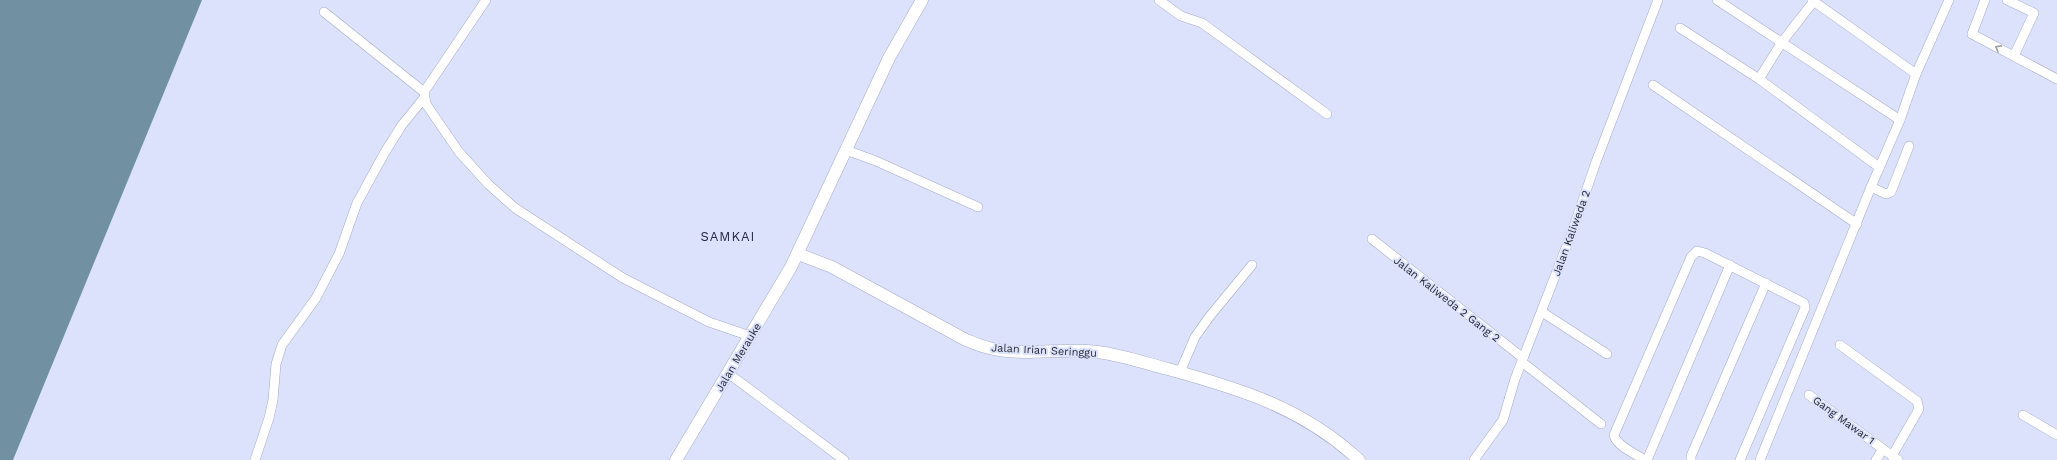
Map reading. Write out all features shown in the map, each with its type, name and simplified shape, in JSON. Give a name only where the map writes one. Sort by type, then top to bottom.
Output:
[{"type":"street","points":[[255,460],[269,418],[273,400],[276,364],[282,345],[316,298],[339,254],[357,203],[385,152],[486,0]]},
{"type":"street","name":"Jalan Merauke","points":[[676,460],[798,254],[889,58],[922,0]]},
{"type":"street","points":[[1159,0],[1181,16],[1202,23],[1327,114]]},
{"type":"street","name":"Jalan Kaliweda 2","points":[[1474,460],[1503,420],[1522,360],[1542,312],[1571,235],[1596,162],[1658,0]]},
{"type":"street","points":[[1717,0],[1900,120]]},
{"type":"street","points":[[1760,460],[1872,188],[1879,167],[1900,120],[1916,74],[1949,0]]},
{"type":"street","points":[[1985,0],[1972,34],[2057,79]]},
{"type":"street","points":[[2007,0],[2034,13],[2014,56]]},
{"type":"street","points":[[1759,79],[1782,42],[1813,1],[1916,74]]},
{"type":"street","points":[[324,12],[406,76],[424,95],[438,124],[459,152],[488,184],[515,208],[586,256],[623,278],[709,322],[750,336]]},
{"type":"street","points":[[1680,28],[1759,79],[1879,167]]},
{"type":"street","points":[[1653,85],[1857,224]]},
{"type":"street","points":[[1872,188],[1886,194],[1891,192],[1909,146]]},
{"type":"street","points":[[846,150],[876,161],[978,207]]},
{"type":"street","name":"Jalan Kaliweda 2 Gang 2","points":[[1372,239],[1601,424]]},
{"type":"street","points":[[1730,265],[1646,460],[1624,447],[1614,438],[1620,419],[1694,252],[1704,252],[1730,265],[1766,284],[1802,302],[1805,308],[1740,460]]},
{"type":"street","name":"Jalan Irian Seringgu","points":[[798,254],[832,268],[966,340],[990,348],[1041,352],[1075,350],[1098,352],[1180,372],[1253,394],[1291,411],[1333,437],[1360,460]]},
{"type":"street","points":[[1180,372],[1195,337],[1210,316],[1252,265]]},
{"type":"street","points":[[1691,460],[1691,456],[1728,369],[1766,284]]},
{"type":"street","points":[[1542,312],[1607,354]]},
{"type":"street","points":[[1840,345],[1917,401],[1919,405],[1919,409],[1895,458]]},
{"type":"street","points":[[728,373],[844,460]]},
{"type":"street","name":"Gang Mawar 1","points":[[1809,395],[1895,458]]},
{"type":"street","points":[[1765,401],[1781,408]]},
{"type":"street","points":[[2024,416],[2057,435]]},
{"type":"street","points":[[1876,460],[1883,449]]},
{"type":"water","points":[[0,0],[202,0],[13,460],[0,460]]},
{"type":"district","name":"SAMKAI","points":[[728,236]]}]
